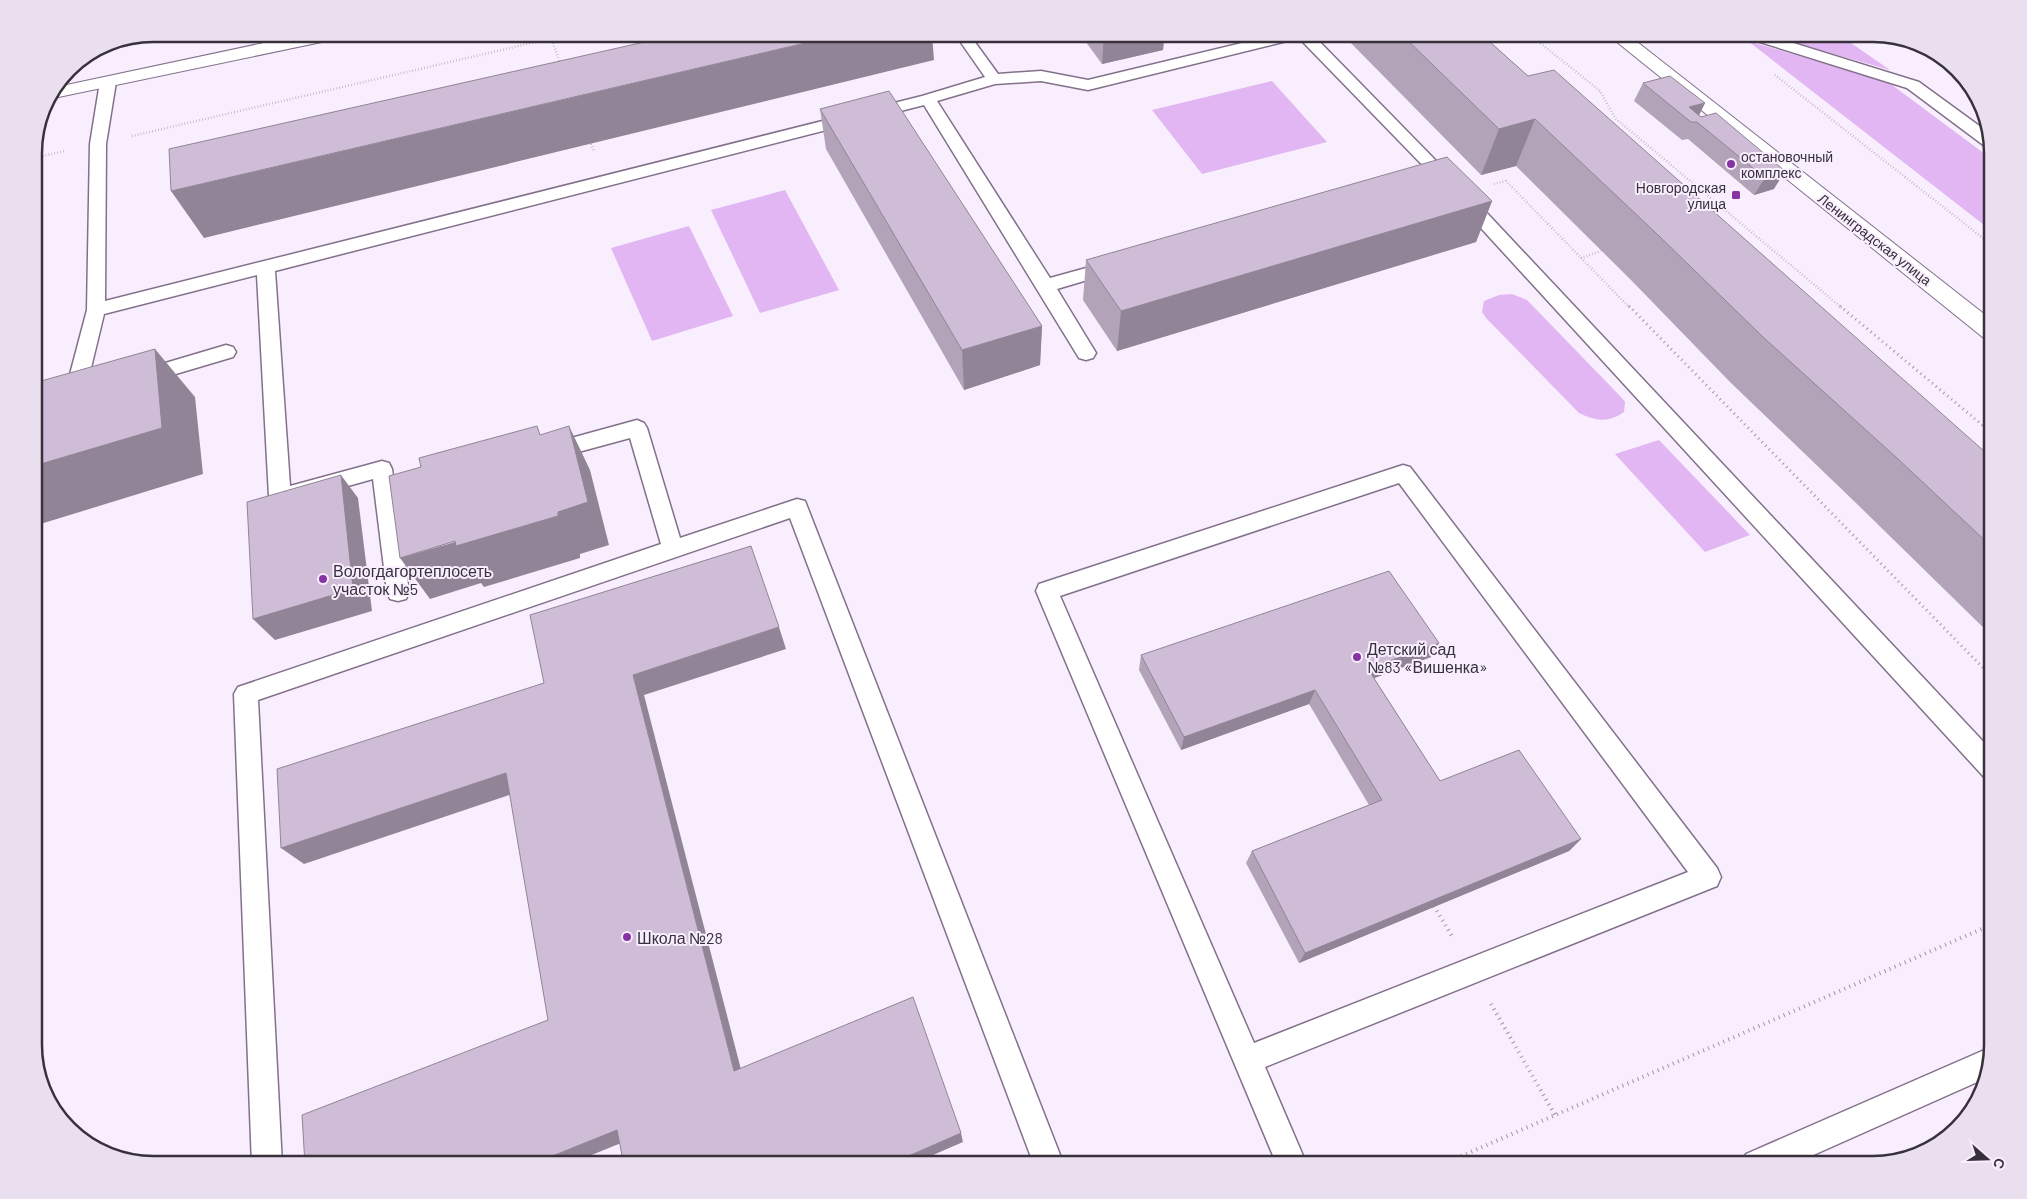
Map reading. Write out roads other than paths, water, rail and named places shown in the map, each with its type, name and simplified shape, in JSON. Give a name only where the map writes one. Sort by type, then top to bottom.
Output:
[{"type":"main road","points":[[61,92],[268,42]]},
{"type":"main road","name":"Ленинградская улица","points":[[1626,42],[1984,326]]},
{"type":"lane","points":[[968,42],[994,80]]},
{"type":"lane","points":[[96,310],[928,99],[994,80],[1041,76],[1088,84],[1263,42]]},
{"type":"lane","points":[[1312,42],[1439,172],[1984,759]]},
{"type":"lane","points":[[1775,42],[1913,85],[1983,136]]},
{"type":"lane","points":[[93,392],[66,398],[96,310],[98,144],[108,82]]},
{"type":"lane","points":[[928,99],[1086,353]]},
{"type":"lane","points":[[1420,177],[1439,172]]},
{"type":"lane","points":[[1046,286],[1132,261]]},
{"type":"lane","points":[[266,266],[280,497],[382,469],[396,495],[398,592]]},
{"type":"lane","points":[[122,383],[226,352]]},
{"type":"lane","points":[[535,456],[637,428],[673,549]]},
{"type":"lane","points":[[1247,1060],[1708,877],[1403,473],[1047,591],[1247,1060],[1288,1156]]},
{"type":"lane","points":[[267,1156],[246,694],[797,507],[1045,1156]]},
{"type":"lane","points":[[1777,1156],[1983,1065]]},
{"type":"place","name":"остановочный комплекс","points":[[1731,164]]},
{"type":"place","name":"Новгородская улица","points":[[1736,195]]},
{"type":"place","name":"Вологдагортеплосеть участок №5","points":[[323,579]]},
{"type":"place","name":"Детский сад №83 «Вишенка»","points":[[1357,657]]},
{"type":"place","name":"Школа №28","points":[[627,937]]}]
